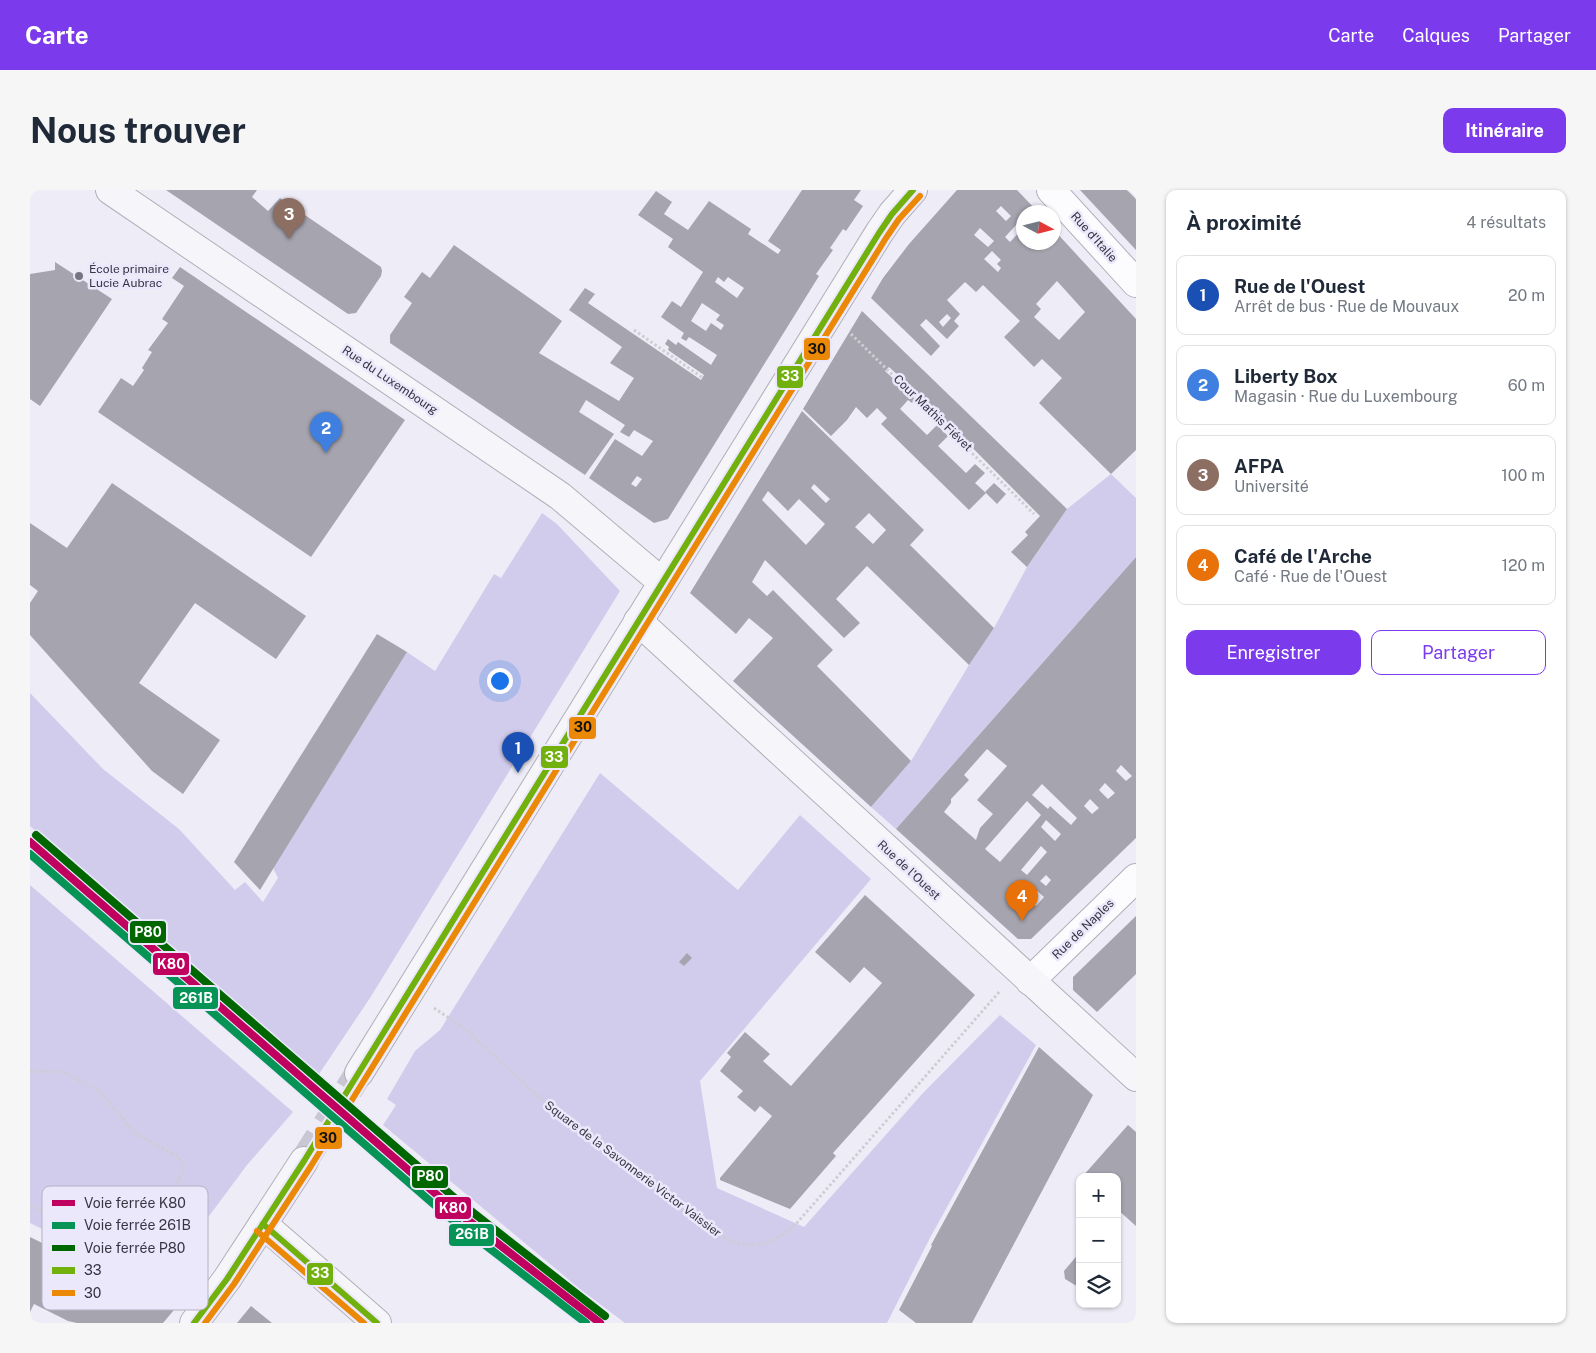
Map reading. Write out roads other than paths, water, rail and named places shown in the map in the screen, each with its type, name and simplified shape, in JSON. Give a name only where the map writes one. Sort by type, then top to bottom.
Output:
[{"type":"main road","name":"Rue du Luxembourg","points":[[110,190],[560,496],[662,582]]},
{"type":"main road","points":[[359,1073],[879,233],[892,214],[913,190]]},
{"type":"main road","name":"Rue de l'Ouest","points":[[638,621],[1136,1077]]},
{"type":"main road","points":[[208,1304],[232,1271],[304,1161]]},
{"type":"main road","points":[[263,1224],[377,1323]]},
{"type":"main road","points":[[194,1323],[204,1310]]},
{"type":"street","name":"Rue d'Italie","points":[[1051,190],[1136,283]]},
{"type":"street","name":"Rue de Naples","points":[[1024,976],[1136,878]]},
{"type":"tunnel","points":[[304,1161],[359,1073]]},
{"type":"rail line","name":"P80","points":[[36,835],[457,1200],[605,1316]]},
{"type":"rail line","name":"K80","points":[[30,842],[451,1207],[600,1323]]},
{"type":"rail line","name":"261B","points":[[30,854],[445,1214],[586,1323]]},
{"type":"place","name":"AFPA","points":[[289,239]]},
{"type":"place","name":"École primaire Lucie Aubrac","points":[[79,276]]},
{"type":"place","name":"Liberty Box","points":[[326,453]]},
{"type":"place","name":"Rue de l'Ouest","points":[[518,773]]},
{"type":"place","name":"Café de l'Arche","points":[[1022,921]]}]
